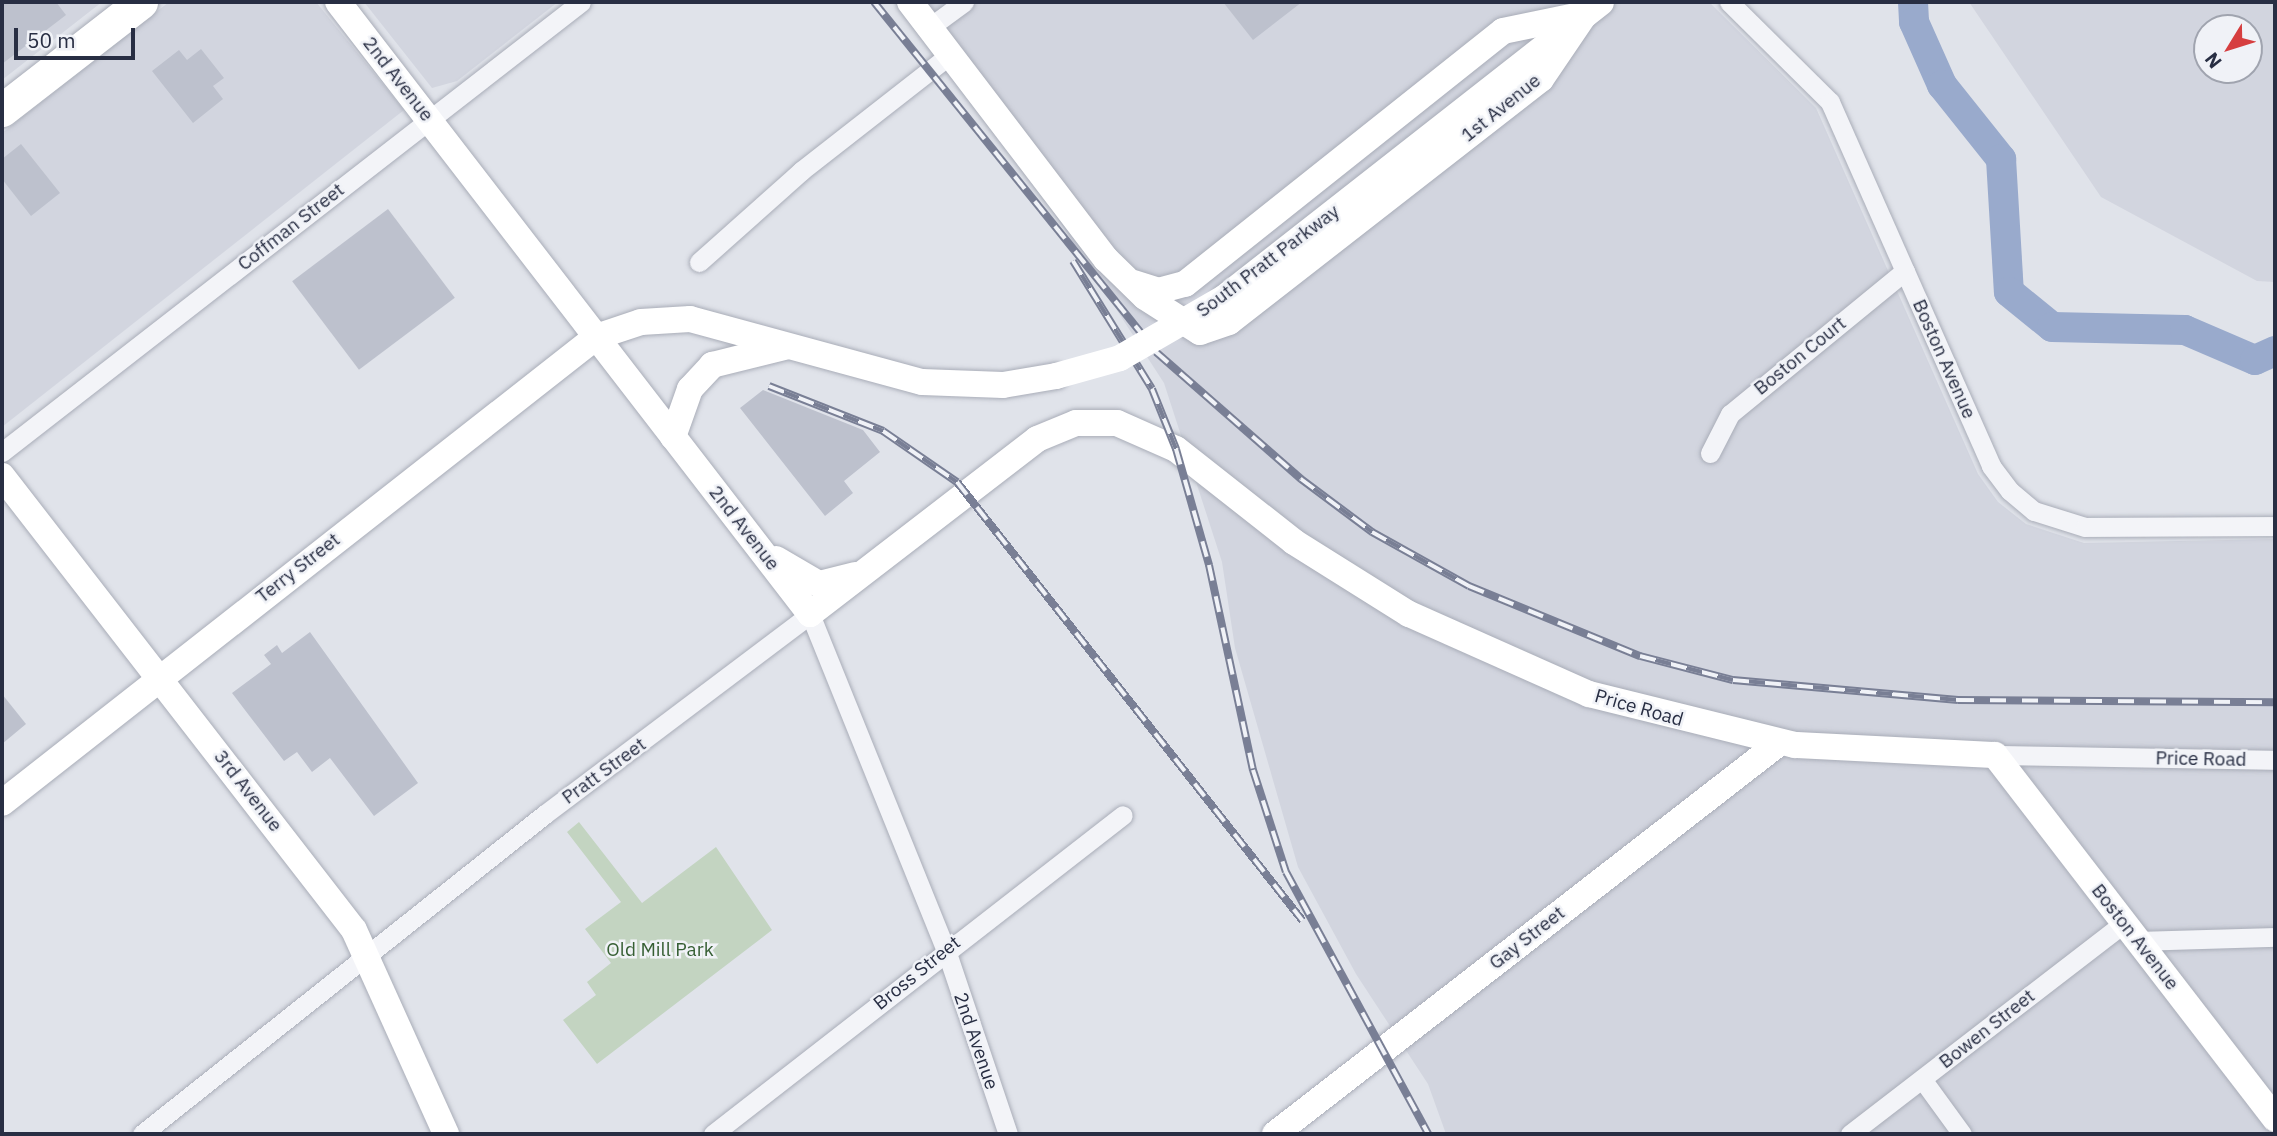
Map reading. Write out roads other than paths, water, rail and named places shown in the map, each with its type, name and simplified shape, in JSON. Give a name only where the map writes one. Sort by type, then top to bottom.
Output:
[{"type":"highway","points":[[2,110],[141,2]]},
{"type":"street","name":"2nd Avenue","points":[[338,2],[810,614],[946,950],[1008,1134]]},
{"type":"street","name":"Coffman Street","points":[[2,452],[581,2]]},
{"type":"street","name":"1st Avenue","points":[[910,2],[1124,278],[1186,328],[1212,332],[1229,322],[1541,79],[1593,8]]},
{"type":"street","points":[[930,27],[964,2]]},
{"type":"street","name":"Boston Avenue","points":[[1729,2],[1830,102],[1991,466],[2034,511],[2085,527],[2275,526]]},
{"type":"street","points":[[1124,278],[1174,291],[1503,31],[1593,8]]},
{"type":"street","name":"South Pratt Parkway","points":[[596,337],[641,322],[690,319],[821,355],[963,386],[1056,376],[1120,358],[1224,298],[1593,8]]},
{"type":"street","points":[[699,262],[801,171],[951,54]]},
{"type":"street","name":"Boston Court","points":[[1710,453],[1730,414],[1905,271]]},
{"type":"street","name":"Terry Street","points":[[2,803],[596,337]]},
{"type":"street","points":[[673,437],[690,388],[712,365],[793,346]]},
{"type":"street","name":"Pratt Street","points":[[142,1134],[1037,439],[1076,423]]},
{"type":"street","name":"Price Road","points":[[1076,423],[1117,423],[1167,444],[1363,587],[1497,658],[1624,705],[1779,743],[1860,753],[2275,760]]},
{"type":"street","name":"3rd Avenue","points":[[2,476],[160,678],[369,956],[446,1134]]},
{"type":"street","points":[[758,547],[819,584],[836,583],[878,563]]},
{"type":"street","name":"Gay Street","points":[[1275,1134],[1779,743]]},
{"type":"street","name":"Boston Avenue","points":[[1995,755],[2275,1119]]},
{"type":"street","name":"Bross Street","points":[[713,1134],[946,950],[1124,815]]},
{"type":"street","points":[[2131,932],[2275,937]]},
{"type":"street","name":"Bowen Street","points":[[1850,1134],[1922,1079],[2131,932]]},
{"type":"street","points":[[1922,1079],[1962,1134]]},
{"type":"waterway","points":[[1913,2],[1914,22],[1942,85],[2001,159],[2009,292],[2052,327],[2185,330],[2255,360],[2275,351]]},
{"type":"railway","points":[[874,2],[1156,352],[1301,479],[1372,532],[1469,586],[1640,656],[1733,680],[1958,700],[2275,702]]},
{"type":"railway","points":[[1073,261],[1152,389],[1176,449],[1209,565],[1253,770],[1286,872],[1428,1134]]},
{"type":"railway","points":[[769,386],[883,431],[957,482],[1302,920]]},
{"type":"park label","name":"Old Mill Park","points":[[660,950]]}]
